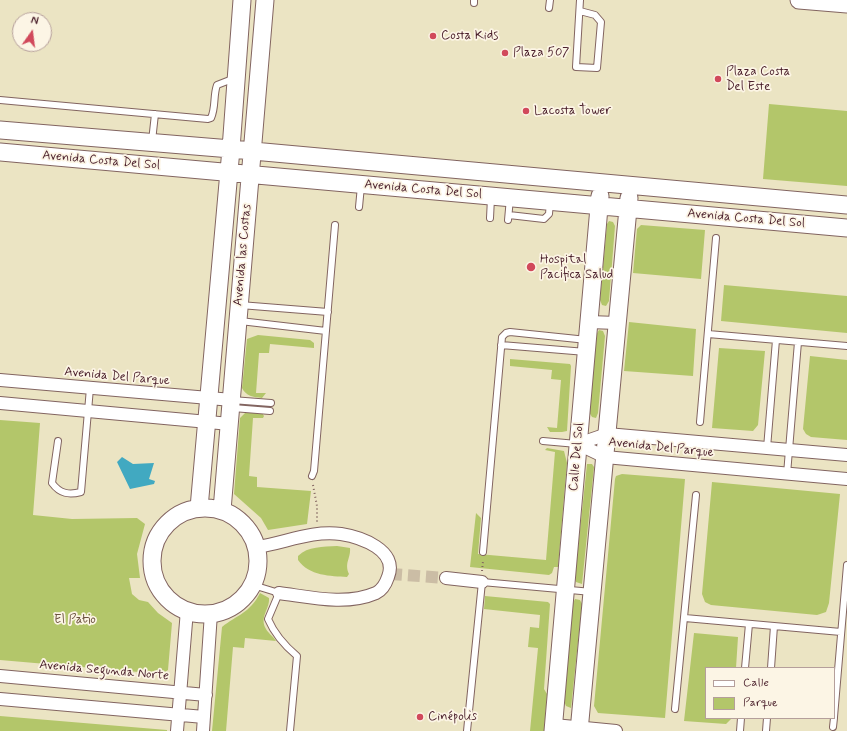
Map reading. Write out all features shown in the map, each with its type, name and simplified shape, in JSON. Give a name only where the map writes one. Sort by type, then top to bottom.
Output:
[{"type":"street","name":"Avenida las Costas","points":[[199,508],[231,149],[235,78],[242,0]]},
{"type":"street","name":"Avenida las Costas","points":[[222,510],[265,0]]},
{"type":"street","points":[[799,0],[836,2]]},
{"type":"street","name":"Avenida Costa Del Sol","points":[[0,130],[152,144],[231,149],[847,206]]},
{"type":"street","points":[[86,160],[88,138]]},
{"type":"street","name":"Avenida Costa Del Sol","points":[[0,152],[229,171],[361,185],[847,228]]},
{"type":"street","name":"Calle Del Sol","points":[[554,728],[601,184]]},
{"type":"street","points":[[579,729],[630,186]]},
{"type":"street","points":[[218,295],[239,308]]},
{"type":"street","points":[[589,322],[617,324]]},
{"type":"street","name":"Avenida Del Parque","points":[[0,380],[208,399],[231,411]]},
{"type":"street","points":[[0,403],[206,422],[231,411]]},
{"type":"street","name":"Avenida Del Parque","points":[[578,444],[607,434],[847,455]]},
{"type":"street","name":"Avenida Del Parque","points":[[578,444],[605,457],[847,479]]},
{"type":"street","points":[[199,508],[222,510],[237,518],[249,530],[257,547],[259,559],[258,572],[253,584],[243,599],[228,609],[211,613],[187,610],[171,602],[160,588],[153,572],[152,554],[157,537],[168,523],[182,513],[199,508]]},
{"type":"street","points":[[257,547],[317,533],[340,534],[364,540],[379,547],[388,560],[390,574],[386,584],[378,592],[365,597],[323,599],[279,593]]},
{"type":"street","points":[[446,578],[482,582]]},
{"type":"street","points":[[176,731],[187,610]]},
{"type":"street","points":[[203,731],[211,613]]},
{"type":"street","name":"Avenida Segunda Norte","points":[[0,676],[206,695]]},
{"type":"street","points":[[0,699],[204,717]]},
{"type":"street","points":[[554,728],[616,731]]},
{"type":"lane","points":[[549,8],[550,0]]},
{"type":"lane","points":[[580,0],[576,67],[596,68],[602,22],[595,15],[580,11]]},
{"type":"lane","points":[[0,100],[208,119],[211,118],[217,85],[235,78]]},
{"type":"lane","points":[[152,144],[155,114]]},
{"type":"lane","points":[[359,207],[361,185]]},
{"type":"lane","points":[[490,218],[491,196]]},
{"type":"lane","points":[[510,198],[508,218],[544,219],[549,214],[550,202]]},
{"type":"lane","points":[[312,476],[335,225]]},
{"type":"lane","points":[[700,422],[716,238]]},
{"type":"lane","points":[[239,308],[328,312]]},
{"type":"lane","points":[[239,308],[326,331]]},
{"type":"lane","points":[[483,552],[502,337],[506,333],[510,332],[588,346]]},
{"type":"lane","points":[[708,334],[847,346]]},
{"type":"lane","points":[[766,448],[776,340]]},
{"type":"lane","points":[[787,474],[798,342]]},
{"type":"lane","points":[[502,345],[588,346]]},
{"type":"lane","points":[[58,441],[52,483],[57,490],[64,494],[81,492],[90,388]]},
{"type":"lane","points":[[231,411],[270,403]]},
{"type":"lane","points":[[231,411],[270,411]]},
{"type":"lane","points":[[543,441],[578,444]]},
{"type":"lane","points":[[675,709],[696,495]]},
{"type":"lane","points":[[835,705],[847,566]]},
{"type":"lane","points":[[467,731],[482,582],[592,592]]},
{"type":"lane","points":[[253,584],[279,593],[268,618],[271,626],[287,647],[297,656],[290,731]]},
{"type":"lane","points":[[685,618],[841,632]]},
{"type":"lane","points":[[745,667],[749,624]]},
{"type":"lane","points":[[771,667],[774,626]]},
{"type":"lane","points":[[740,731],[741,719]]},
{"type":"lane","points":[[766,731],[767,719]]},
{"type":"lane","points":[[833,728],[834,719]]},
{"type":"path","points":[[312,476],[317,506],[317,533]]},
{"type":"path","points":[[482,582],[483,552]]},
{"type":"green space","points":[[769,104],[847,111],[847,186],[763,179]]},
{"type":"green space","points":[[609,221],[613,222],[615,226],[609,301],[606,306],[602,305],[600,300],[607,224]]},
{"type":"green space","points":[[641,225],[705,230],[701,279],[633,273],[637,229]]},
{"type":"green space","points":[[724,285],[847,296],[847,333],[721,321]]},
{"type":"green space","points":[[629,322],[696,329],[693,376],[624,371]]},
{"type":"green space","points":[[599,330],[603,331],[605,336],[598,413],[596,418],[592,417],[589,412],[596,335]]},
{"type":"green space","points":[[258,335],[310,340],[314,343],[314,348],[270,344],[269,353],[259,353],[256,393],[266,393],[262,398],[250,396],[242,388],[247,339]]},
{"type":"green space","points":[[719,348],[765,351],[758,425],[753,431],[712,428]]},
{"type":"green space","points":[[810,356],[847,360],[847,440],[811,437],[806,434],[803,429]]},
{"type":"green space","points":[[510,359],[570,364],[567,431],[550,432],[547,427],[557,428],[561,380],[551,379],[552,370],[510,366]]},
{"type":"green space","points":[[246,412],[262,413],[264,416],[263,418],[253,418],[249,476],[257,477],[257,487],[311,491],[307,524],[268,530],[261,518],[234,494],[240,418]]},
{"type":"green space","name":"El Patio","points":[[0,420],[40,423],[33,515],[72,519],[137,518],[145,524],[137,554],[140,578],[129,578],[132,594],[139,600],[148,602],[158,613],[172,623],[168,670],[162,674],[0,660]]},
{"type":"green space","points":[[547,448],[564,451],[567,463],[558,567],[554,567],[552,573],[549,575],[470,567],[476,513],[481,518],[478,554],[546,560],[555,452],[545,450]]},
{"type":"green space","points":[[587,464],[592,464],[594,467],[582,584],[576,582],[575,577]]},
{"type":"green space","points":[[622,474],[685,479],[665,718],[598,713],[594,706],[615,479],[616,476]]},
{"type":"green space","points":[[712,482],[840,494],[829,603],[826,612],[817,615],[711,605],[705,602],[702,594]]},
{"type":"green space","points":[[337,546],[350,548],[350,555],[347,564],[349,574],[347,577],[314,572],[298,560],[298,556],[306,550]]},
{"type":"green space","points":[[260,593],[269,598],[264,617],[264,625],[276,641],[245,638],[244,648],[233,647],[226,731],[212,731],[222,627],[248,609]]},
{"type":"green space","points":[[485,596],[548,602],[550,604],[544,689],[547,694],[544,731],[530,731],[538,648],[528,647],[530,627],[539,628],[540,615],[484,609]]},
{"type":"green space","points":[[575,599],[580,600],[582,604],[571,708],[566,706],[564,701],[573,603]]},
{"type":"green space","points":[[694,633],[738,637],[736,667],[705,667],[705,719],[731,719],[726,724],[684,721]]},
{"type":"green space","points":[[0,716],[167,730],[167,731],[0,731]]},
{"type":"water","points":[[122,457],[133,464],[154,463],[149,479],[155,481],[154,484],[130,489],[117,462]]},
{"type":"tunnel","points":[[390,574],[446,578]]},
{"type":"place","name":"Costa Kids","points":[[433,36]]},
{"type":"place","name":"Plaza 507","points":[[505,53]]},
{"type":"place","name":"Plaza Costa Del Este","points":[[718,79]]},
{"type":"place","name":"Lacosta Tower","points":[[526,111]]},
{"type":"place","name":"Hospital Pacifica Salud","points":[[531,267]]},
{"type":"place","name":"Cinépolis","points":[[420,717]]}]
